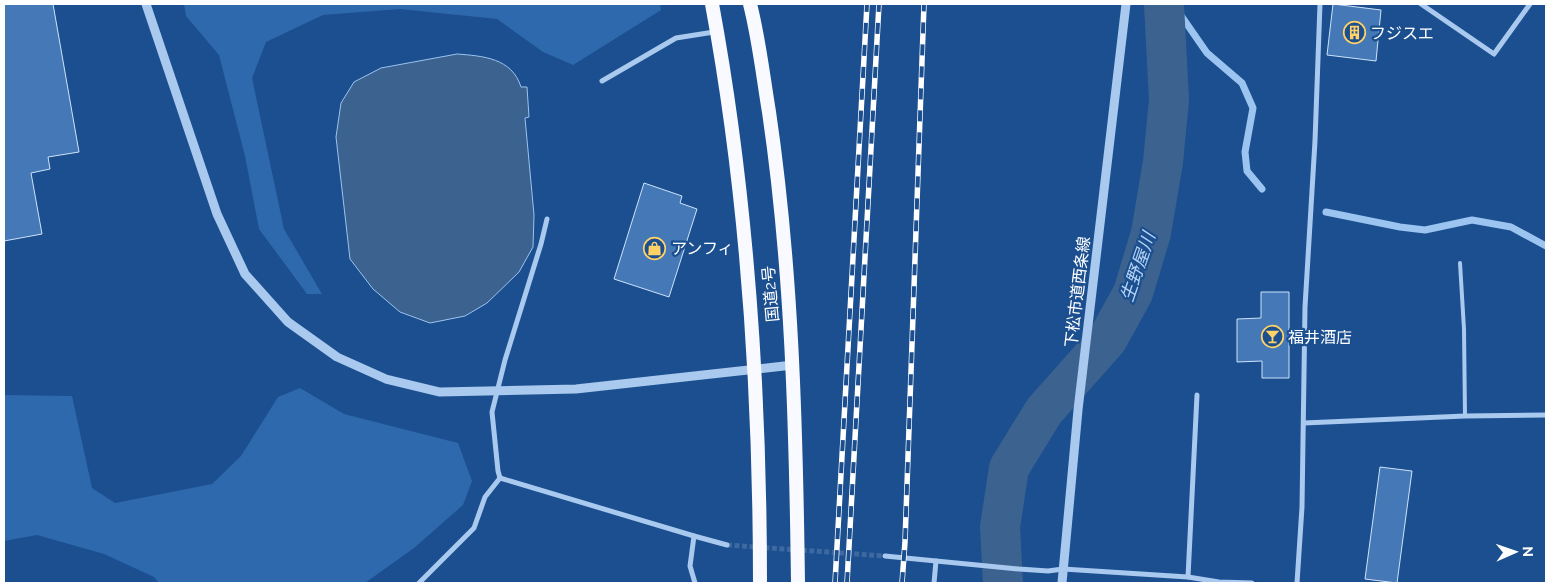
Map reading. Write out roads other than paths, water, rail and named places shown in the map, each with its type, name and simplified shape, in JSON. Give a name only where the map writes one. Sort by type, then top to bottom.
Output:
[{"type":"highway","name":"国道2号","points":[[712,4],[739,185],[755,370],[760,583]]},
{"type":"highway","name":"国道2号","points":[[750,4],[756,28],[778,175],[793,365],[798,583]]},
{"type":"street","points":[[146,4],[217,214],[245,274],[288,322],[337,357],[386,379],[440,392],[576,389],[793,365]]},
{"type":"street","name":"下松市道西条線","points":[[1062,583],[1078,410],[1126,4]]},
{"type":"street","points":[[1298,583],[1302,507],[1305,307],[1320,4]]},
{"type":"street","points":[[1421,4],[1494,54],[1530,4]]},
{"type":"street","points":[[602,81],[676,38],[717,31]]},
{"type":"street","points":[[500,478],[492,412],[505,360],[541,244],[546,219]]},
{"type":"street","points":[[1188,577],[1197,395]]},
{"type":"street","points":[[1304,423],[1465,416],[1546,415]]},
{"type":"street","points":[[500,478],[727,545]]},
{"type":"street","points":[[419,583],[474,528],[485,498],[500,478]]},
{"type":"street","points":[[694,536],[690,566],[695,583]]},
{"type":"street","points":[[885,556],[1019,569],[1048,571],[1063,569],[1252,583]]},
{"type":"street","points":[[934,583],[936,561]]},
{"type":"lane","points":[[1460,263],[1464,329],[1465,416]]},
{"type":"waterway","name":"生野屋川","points":[[1003,583],[1000,527],[1009,468],[1044,411],[1107,340],[1133,293],[1151,233],[1163,162],[1169,100],[1164,4]]},
{"type":"waterway","points":[[1173,4],[1207,53],[1242,83],[1253,108],[1245,152],[1247,171],[1262,189]]},
{"type":"waterway","points":[[1326,212],[1400,227],[1425,230],[1472,220],[1511,227],[1546,246]]},
{"type":"tunnel","points":[[727,545],[885,556]]},
{"type":"railway","points":[[835,583],[867,4]]},
{"type":"railway","points":[[847,583],[879,4]]},
{"type":"railway","points":[[902,583],[924,4]]},
{"type":"place","name":"フジスエ","points":[[1354,33]]},
{"type":"place","name":"アンフィ","points":[[655,248]]},
{"type":"place","name":"福井酒店","points":[[1272,337]]}]
